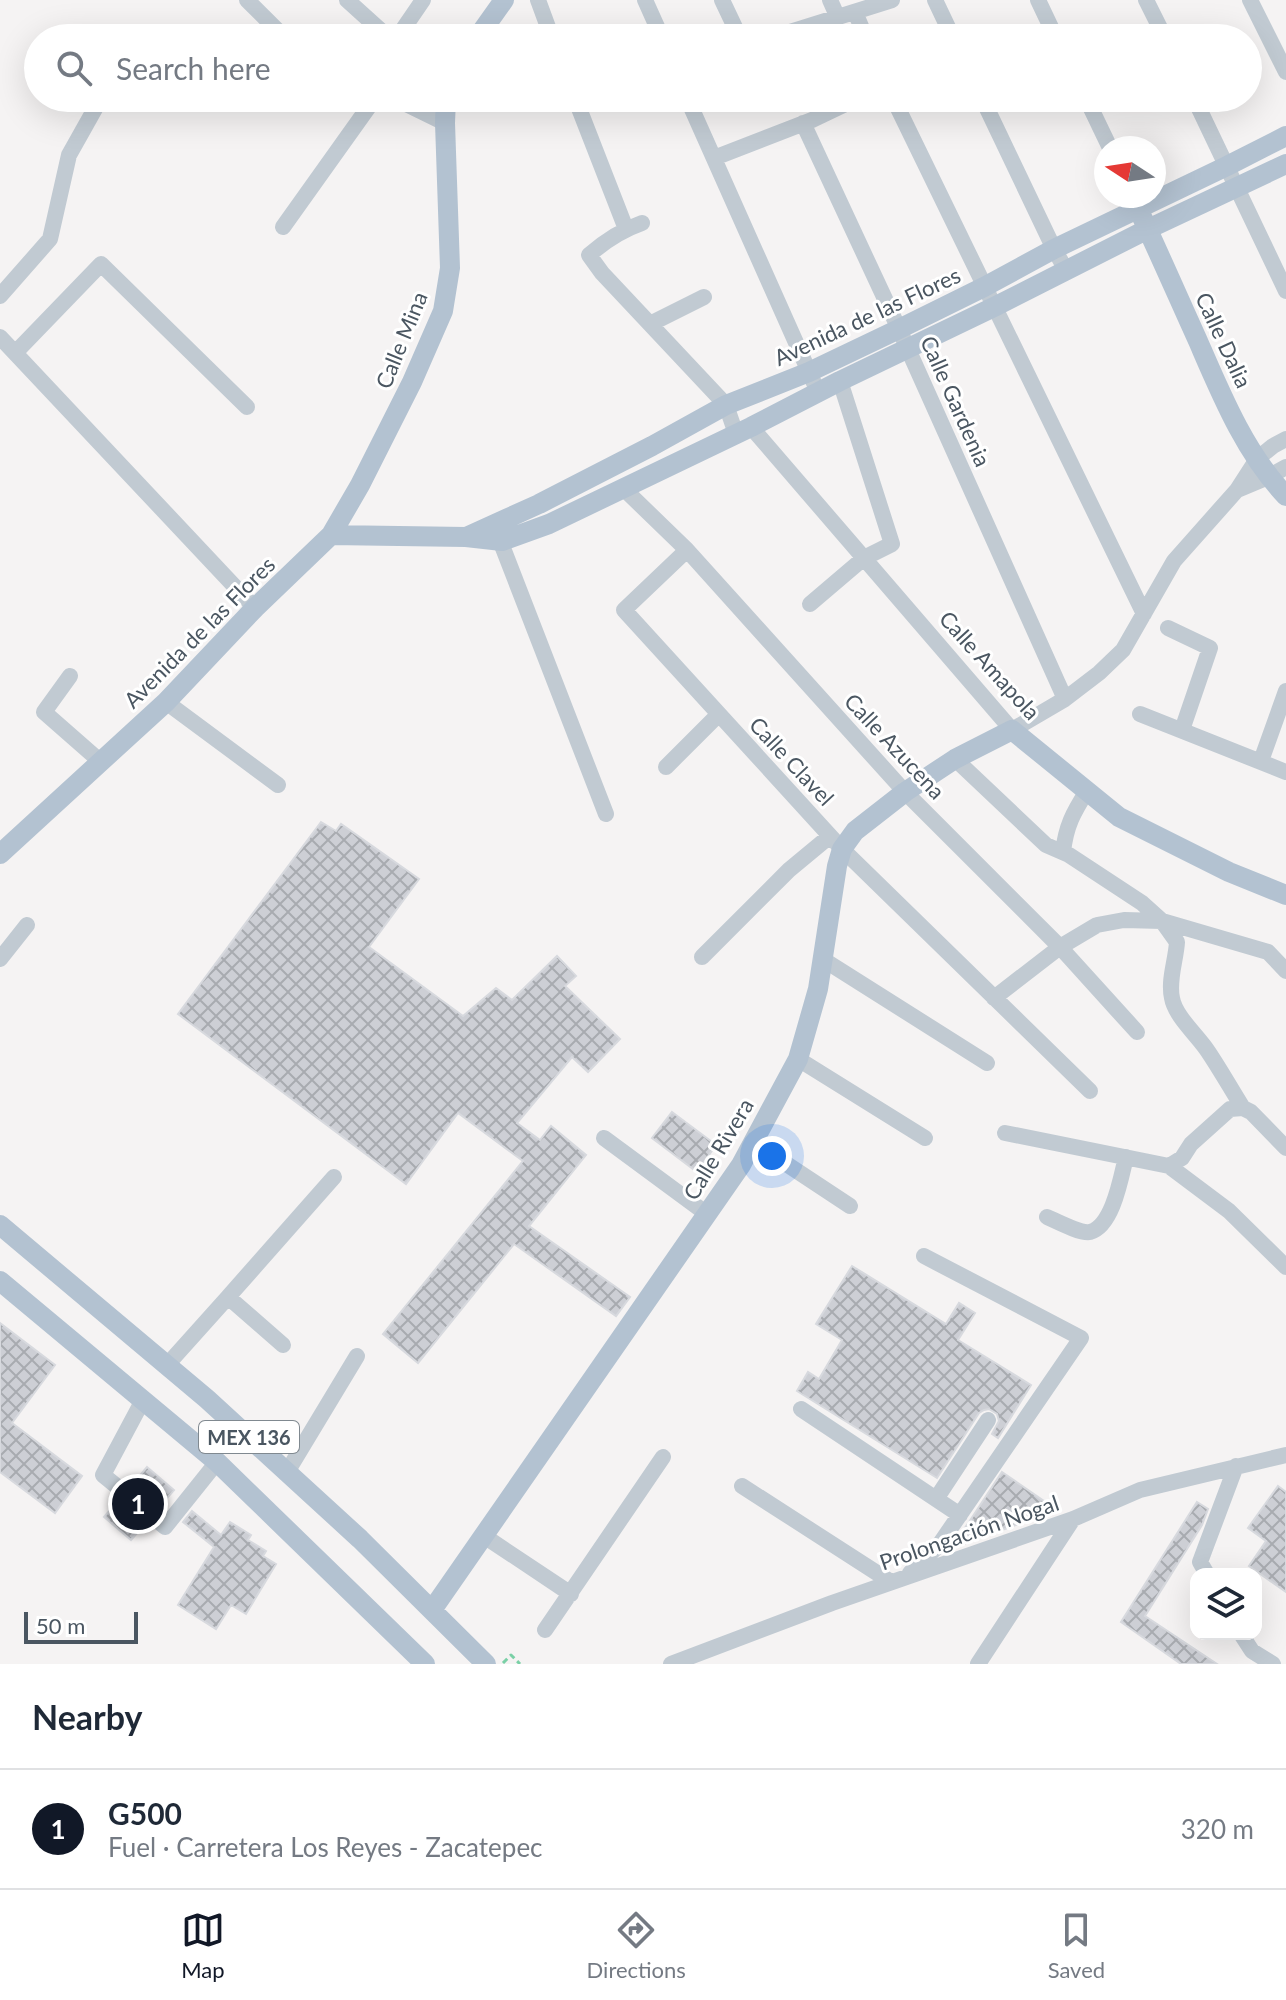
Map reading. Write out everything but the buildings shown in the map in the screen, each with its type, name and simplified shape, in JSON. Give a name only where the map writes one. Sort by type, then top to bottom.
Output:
[{"type":"main road","points":[[487,24],[504,0]]},
{"type":"main road","name":"Calle Mina","points":[[331,535],[412,382],[443,311],[450,268],[445,112]]},
{"type":"main road","name":"Avenida de las Flores","points":[[1166,191],[1227,166],[1286,136]]},
{"type":"main road","name":"Avenida de las Flores","points":[[0,854],[166,702],[255,608],[331,535],[466,537],[549,524],[1286,164]]},
{"type":"main road","name":"Avenida de las Flores","points":[[498,533],[726,405],[809,372],[899,329],[984,287],[1127,208]]},
{"type":"main road","name":"Calle Dalia","points":[[1138,208],[1220,391],[1257,459],[1277,472],[1286,496]]},
{"type":"main road","points":[[836,842],[955,759],[1012,730]]},
{"type":"main road","name":"Calle Amapola","points":[[1012,730],[1119,817],[1229,872],[1286,895]]},
{"type":"main road","name":"Calle Rivera","points":[[432,1610],[741,1165],[798,1059],[824,960],[837,866],[836,842]]},
{"type":"main road","name":"MEX 136","points":[[0,1225],[207,1399],[360,1539],[486,1664]]},
{"type":"main road","name":"MEX 136","points":[[0,1281],[217,1462],[425,1664]]},
{"type":"street","points":[[247,0],[271,24]]},
{"type":"street","points":[[347,0],[374,24]]},
{"type":"street","points":[[407,24],[423,0]]},
{"type":"street","points":[[538,0],[547,24]]},
{"type":"street","points":[[645,0],[656,24]]},
{"type":"street","points":[[722,0],[733,24]]},
{"type":"street","points":[[830,0],[838,18]]},
{"type":"street","points":[[818,24],[892,0]]},
{"type":"street","points":[[935,0],[946,24]]},
{"type":"street","points":[[1038,0],[1049,24]]},
{"type":"street","points":[[1146,0],[1158,24]]},
{"type":"street","points":[[1250,0],[1286,72]]},
{"type":"street","points":[[855,12],[860,24]]},
{"type":"street","points":[[0,296],[50,239],[69,155],[93,112]]},
{"type":"street","points":[[283,227],[365,112]]},
{"type":"street","points":[[423,112],[445,123]]},
{"type":"street","points":[[580,112],[626,229]]},
{"type":"street","points":[[693,112],[818,392]]},
{"type":"street","points":[[714,158],[827,112]]},
{"type":"street","points":[[900,112],[1144,614]]},
{"type":"street","points":[[989,112],[1066,270]]},
{"type":"street","points":[[1093,112],[1104,136]]},
{"type":"street","points":[[1201,112],[1286,291]]},
{"type":"street","name":"Calle Gardenia","points":[[803,123],[908,348],[1065,699]]},
{"type":"street","points":[[642,223],[626,229],[589,255],[602,273],[726,405],[744,430]]},
{"type":"street","points":[[15,353],[101,264],[247,407]]},
{"type":"street","points":[[650,324],[704,297]]},
{"type":"street","points":[[0,337],[255,608]]},
{"type":"street","points":[[810,604],[864,558],[892,544],[840,381]]},
{"type":"street","name":"Calle Amapola","points":[[744,430],[864,558],[1012,730]]},
{"type":"street","points":[[1012,730],[1065,699],[1123,650],[1174,561],[1237,490],[1257,459],[1286,439]]},
{"type":"street","points":[[652,446],[661,470]]},
{"type":"street","points":[[1237,490],[1277,472]]},
{"type":"street","name":"Calle Azucena","points":[[623,488],[687,550],[905,792],[1060,947],[1137,1032]]},
{"type":"street","points":[[498,533],[606,814]]},
{"type":"street","name":"Calle Clavel","points":[[687,550],[624,610],[836,842],[1090,1091]]},
{"type":"street","points":[[1168,628],[1210,648],[1182,730]]},
{"type":"street","points":[[70,676],[44,712],[101,762]]},
{"type":"street","points":[[1261,761],[1286,691]]},
{"type":"street","points":[[166,702],[278,785]]},
{"type":"street","points":[[666,767],[719,714]]},
{"type":"street","points":[[1140,714],[1286,772]]},
{"type":"street","name":"Calle Azucena","points":[[955,759],[1046,845],[1063,852],[1142,903],[1162,921],[1177,942],[1171,982],[1172,1001],[1243,1108],[1251,1112],[1286,1148]]},
{"type":"street","points":[[1063,852],[1071,816],[1087,791]]},
{"type":"street","points":[[702,957],[789,870],[836,842]]},
{"type":"street","points":[[994,998],[1060,947],[1097,925],[1124,920],[1162,921],[1268,952],[1286,971]]},
{"type":"street","points":[[0,959],[27,925]]},
{"type":"street","points":[[824,960],[987,1063]]},
{"type":"street","points":[[798,1059],[925,1138]]},
{"type":"street","points":[[1169,1166],[1182,1158],[1191,1144],[1230,1109],[1243,1108]]},
{"type":"street","points":[[1005,1133],[1169,1166],[1229,1211],[1286,1267]]},
{"type":"street","points":[[604,1138],[707,1214]]},
{"type":"street","points":[[753,1142],[850,1206]]},
{"type":"street","points":[[1047,1217],[1083,1232],[1091,1232],[1111,1209],[1126,1157]]},
{"type":"street","points":[[167,1365],[334,1177]]},
{"type":"street","points":[[742,1486],[899,1580],[939,1545],[1081,1338],[924,1256]]},
{"type":"street","points":[[228,1297],[283,1345]]},
{"type":"street","points":[[287,1472],[357,1356]]},
{"type":"street","points":[[125,1493],[103,1475],[143,1400]]},
{"type":"street","points":[[801,1409],[960,1515]]},
{"type":"street","points":[[936,1499],[988,1420]]},
{"type":"street","name":"Prolongación Nogal","points":[[671,1664],[1073,1519],[1140,1490],[1286,1455]]},
{"type":"street","points":[[545,1630],[663,1457]]},
{"type":"street","points":[[152,1516],[165,1527],[217,1462]]},
{"type":"street","points":[[1204,1568],[1200,1562],[1236,1466]]},
{"type":"street","points":[[978,1664],[1073,1519]]},
{"type":"street","points":[[484,1536],[571,1594]]},
{"type":"street","points":[[1245,1640],[1252,1651],[1273,1664]]},
{"type":"path","points":[[502,1664],[511,1655],[520,1664]]},
{"type":"tunnel","points":[[125,1493],[152,1516]]},
{"type":"place","name":"G500","points":[[138,1504]]}]
